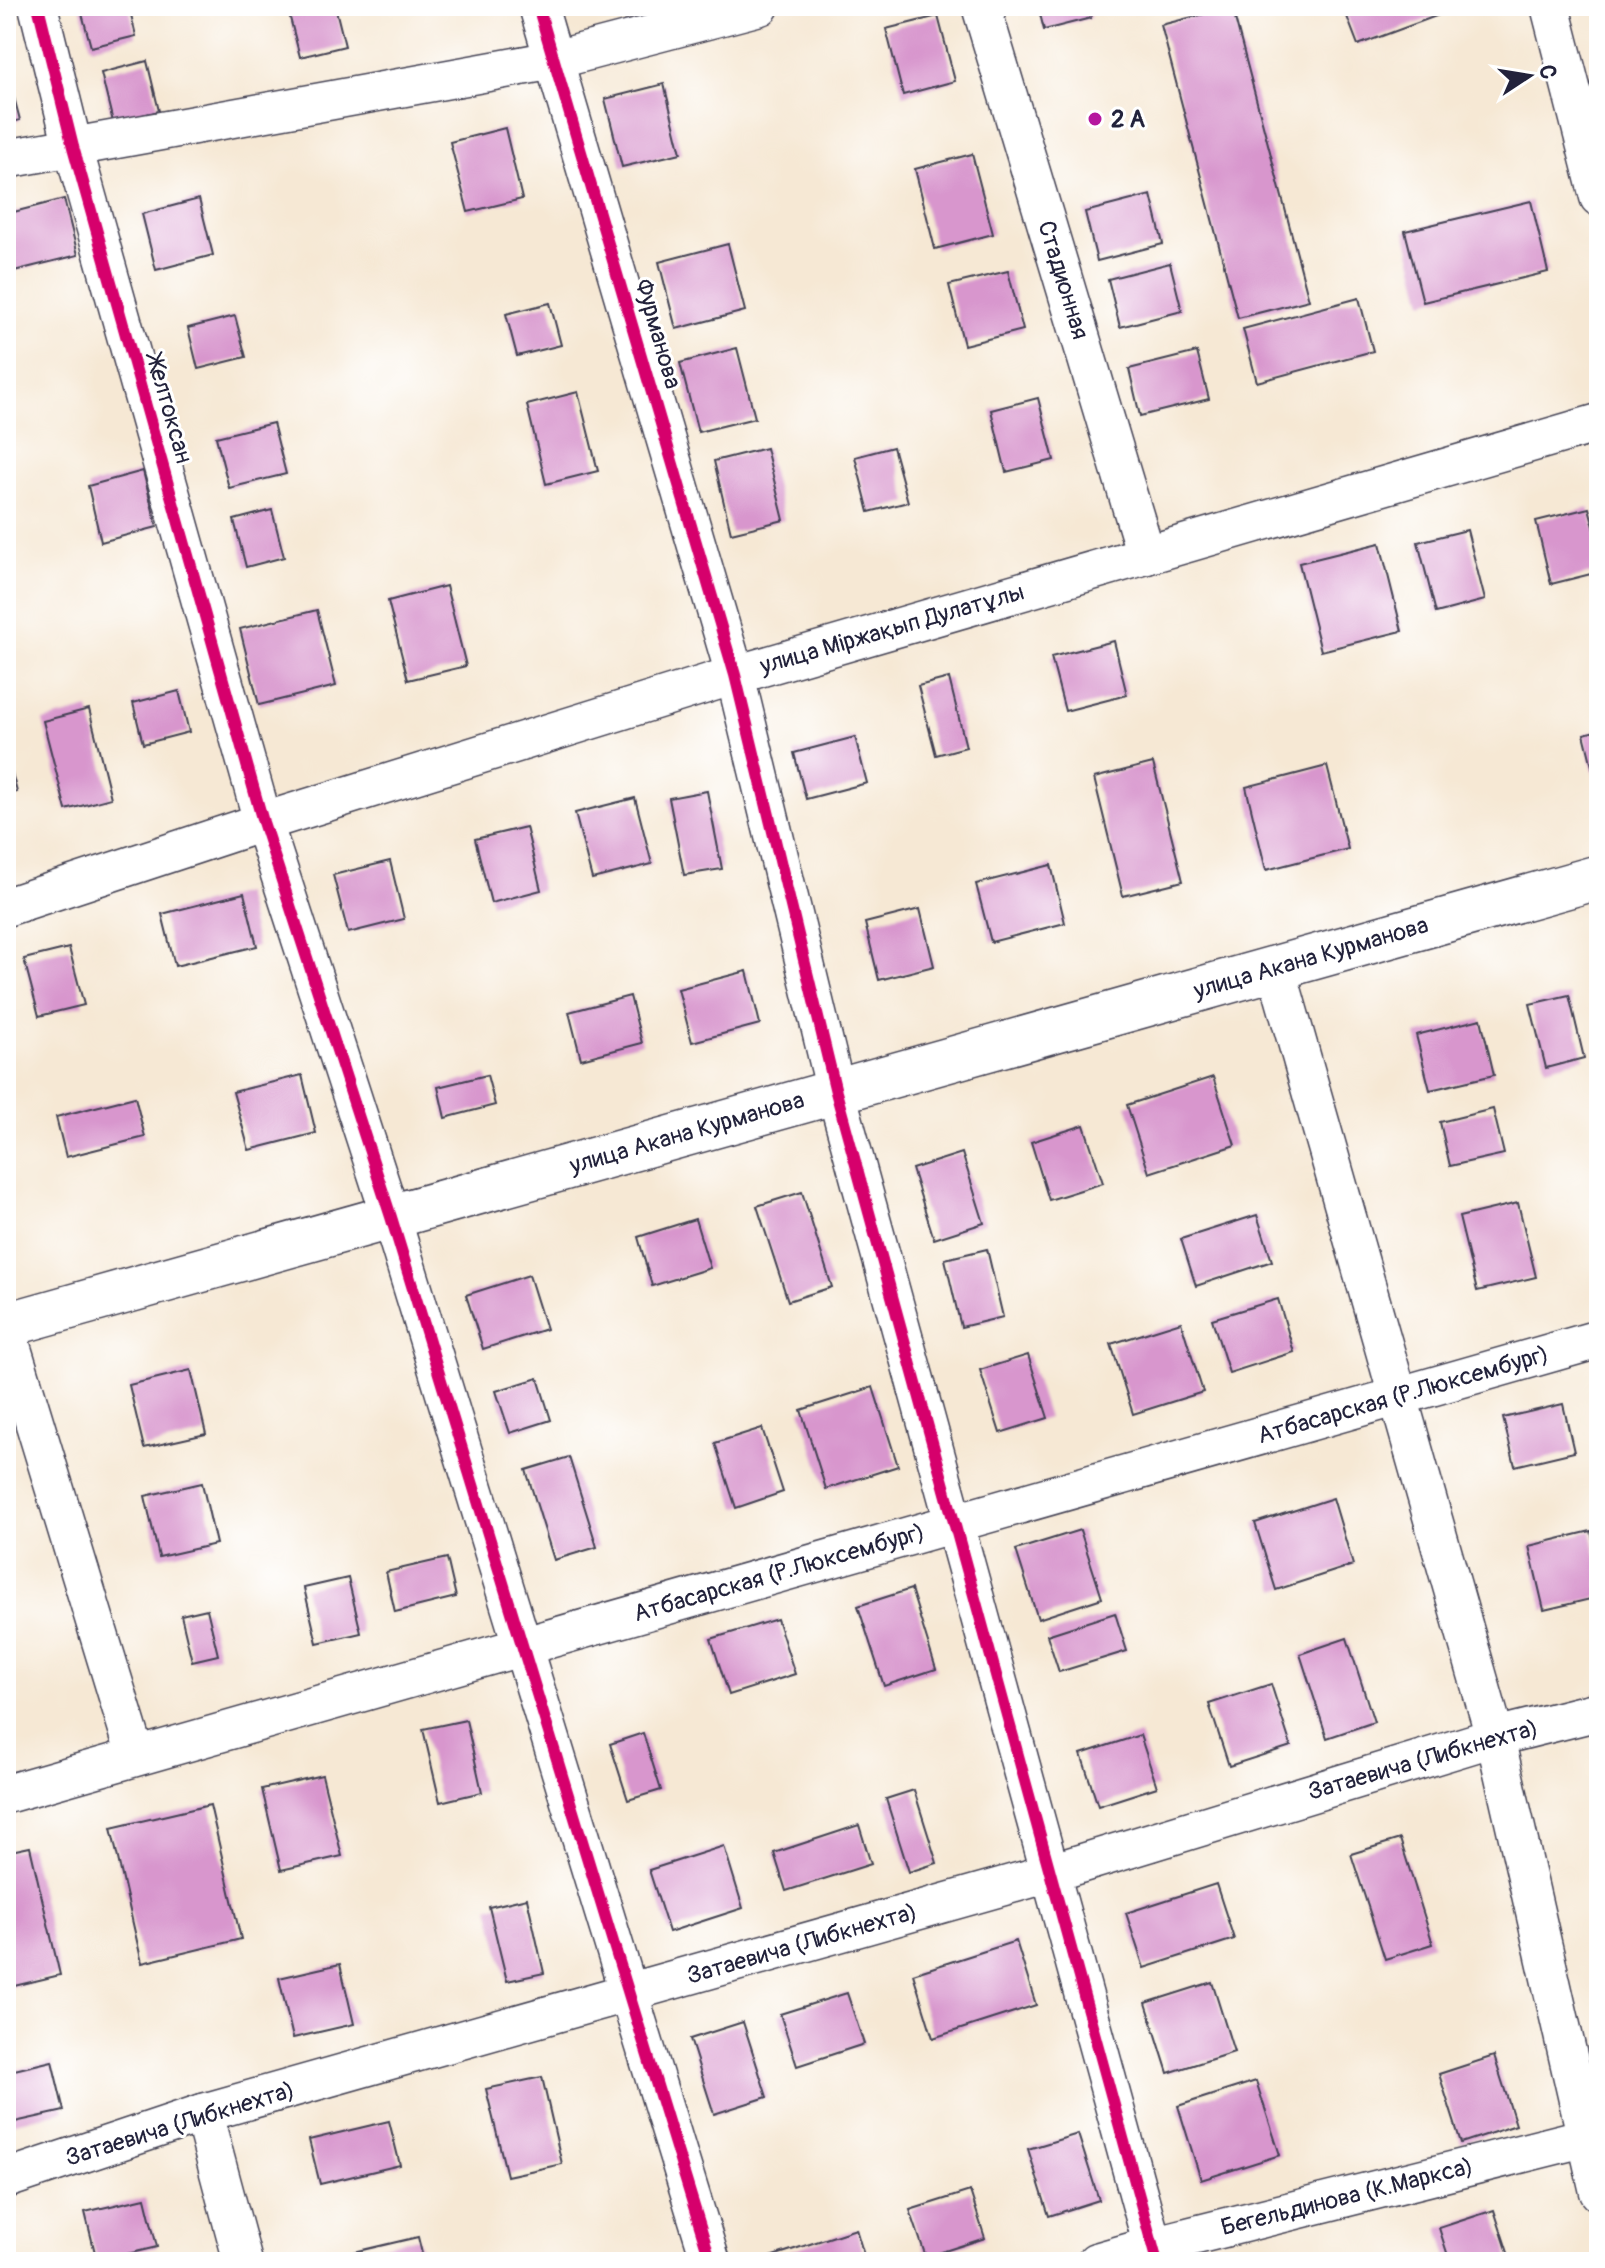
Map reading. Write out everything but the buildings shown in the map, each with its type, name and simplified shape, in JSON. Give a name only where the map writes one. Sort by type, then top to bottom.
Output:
[{"type":"main road","name":"улица Акана Курманова","points":[[6,1327],[1599,877]]},
{"type":"street","name":"Желтоксан","points":[[38,6],[73,147],[263,822],[391,1217],[711,2262]]},
{"type":"street","name":"Фурманова","points":[[538,6],[735,675],[836,1092],[1155,2254]]},
{"type":"street","points":[[6,159],[554,60],[760,6]]},
{"type":"street","name":"Стадионная","points":[[981,6],[1146,555]]},
{"type":"street","points":[[1550,6],[1599,197]]},
{"type":"street","name":"улица Міржақып Дулатұлы","points":[[6,907],[263,822],[735,675],[1599,423]]},
{"type":"street","points":[[1276,968],[1495,1737],[1593,2136],[1599,2192]]},
{"type":"street","points":[[6,1327],[136,1756]]},
{"type":"street","name":"Атбасарская (Р.Люксембург)","points":[[6,1794],[1599,1339]]},
{"type":"street","name":"Затаевича (Либкнехта)","points":[[6,2179],[203,2113],[630,1994],[1050,1873],[1495,1737],[1599,1711]]},
{"type":"street","points":[[203,2113],[243,2262]]},
{"type":"street","name":"Бегельдинова (К.Маркса)","points":[[1096,2262],[1155,2254],[1593,2136]]},
{"type":"cycle path","points":[[38,6],[73,147],[263,822],[391,1217],[711,2262]]},
{"type":"cycle path","points":[[538,6],[735,675],[836,1092],[1157,2262]]},
{"type":"place","name":"2 А","points":[[1095,119]]}]
